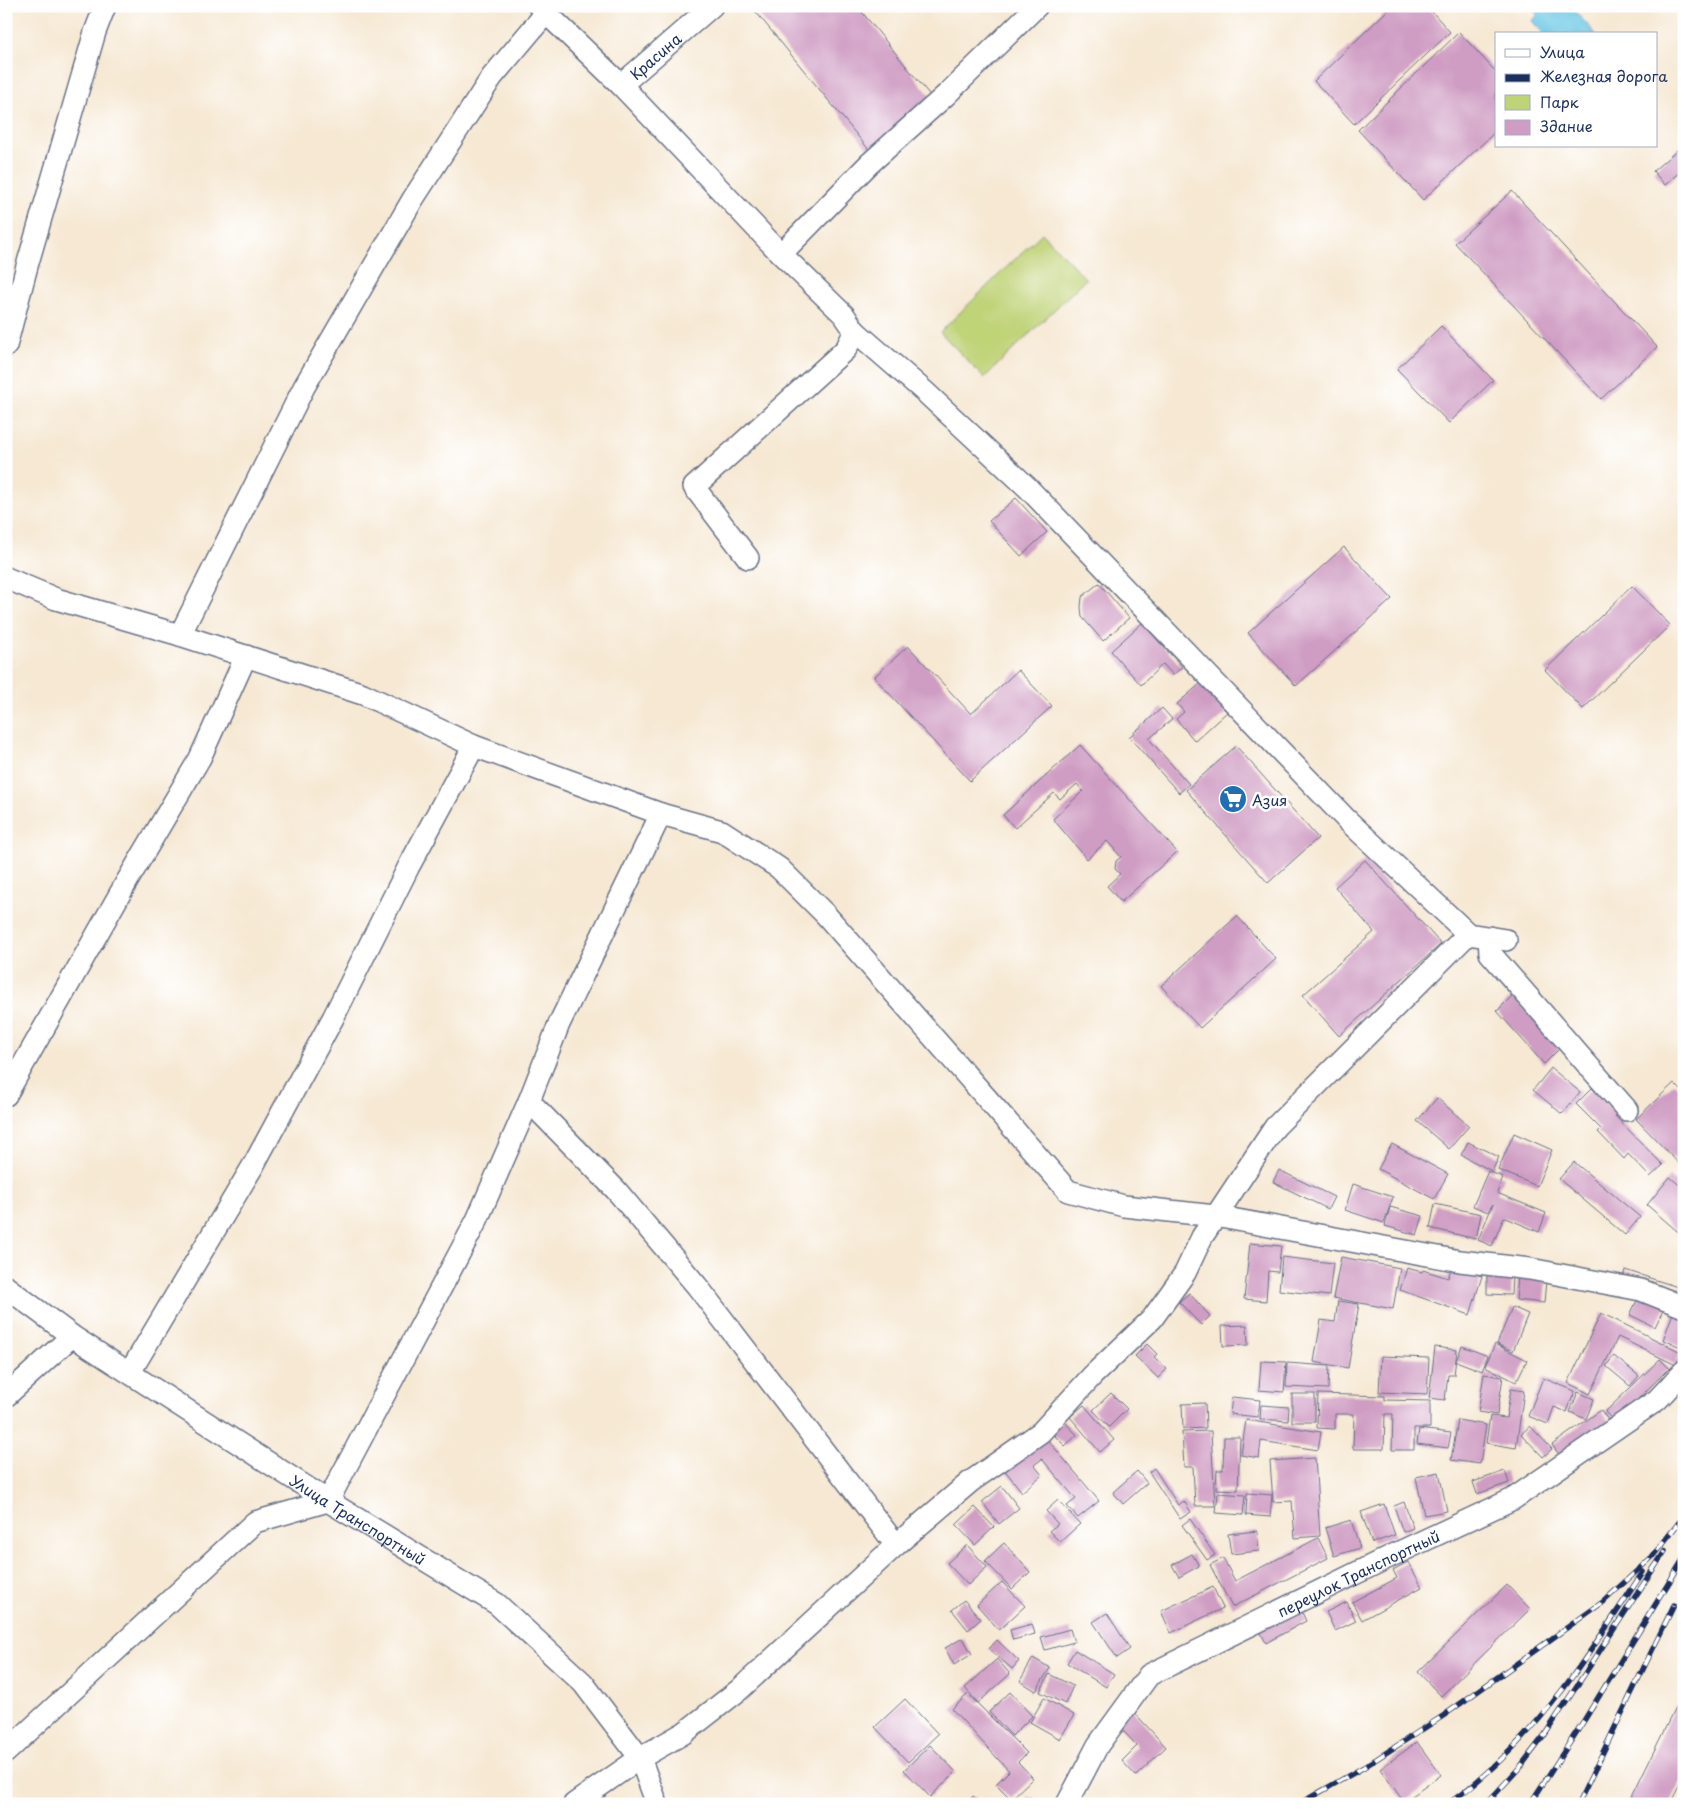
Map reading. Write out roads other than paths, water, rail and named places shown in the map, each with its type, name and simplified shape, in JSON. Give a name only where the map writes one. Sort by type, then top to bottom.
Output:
[{"type":"street","points":[[6,346],[27,266],[105,6]]},
{"type":"street","name":"Красина","points":[[621,85],[712,6]]},
{"type":"street","points":[[781,254],[870,164],[946,95],[1037,6]]},
{"type":"street","points":[[180,635],[304,387],[404,216],[492,77],[543,10],[621,85],[781,254],[844,315],[855,331],[924,390],[1027,487],[1347,820],[1468,934],[1498,938],[1490,953],[1627,1110]]},
{"type":"street","points":[[748,558],[694,487],[846,349],[855,331]]},
{"type":"street","points":[[6,578],[56,599],[180,635],[363,694],[474,746],[661,814],[722,831],[779,868],[833,923],[1068,1191],[1124,1206],[1215,1216],[1460,1261],[1530,1269],[1641,1290],[1684,1307]]},
{"type":"street","points":[[6,1095],[126,883],[200,758],[246,656]]},
{"type":"street","points":[[130,1372],[253,1166],[333,1018],[409,866],[474,746]]},
{"type":"street","points":[[6,1752],[256,1522],[328,1501],[477,1220],[529,1101],[559,1024],[661,814]]},
{"type":"street","points":[[574,1804],[640,1758],[684,1734],[739,1690],[896,1545],[970,1482],[1041,1432],[1093,1375],[1152,1319],[1185,1273],[1202,1237],[1275,1127],[1468,934]]},
{"type":"street","points":[[529,1101],[616,1190],[698,1286],[896,1545]]},
{"type":"street","name":"Улица Транспортный","points":[[6,1287],[72,1336],[328,1501],[497,1604],[583,1683],[640,1758],[657,1804]]},
{"type":"street","points":[[6,1396],[72,1336]]},
{"type":"street","name":"переулок Транспортный","points":[[1067,1804],[1098,1746],[1149,1675],[1391,1556],[1513,1499],[1657,1400],[1684,1371]]},
{"type":"water","points":[[1535,6],[1570,6],[1594,32],[1542,32],[1532,21],[1537,16]]},
{"type":"railway","points":[[1299,1804],[1364,1767],[1443,1716],[1603,1602],[1652,1557],[1684,1516]]},
{"type":"railway","points":[[1486,1804],[1521,1766],[1544,1736],[1665,1551]]},
{"type":"railway","points":[[1530,1804],[1585,1719],[1684,1558]]},
{"type":"railway","points":[[1447,1804],[1465,1792],[1492,1768],[1555,1700],[1643,1572]]},
{"type":"railway","points":[[1578,1804],[1674,1605]]},
{"type":"place","name":"Азия","points":[[1233,799]]}]
